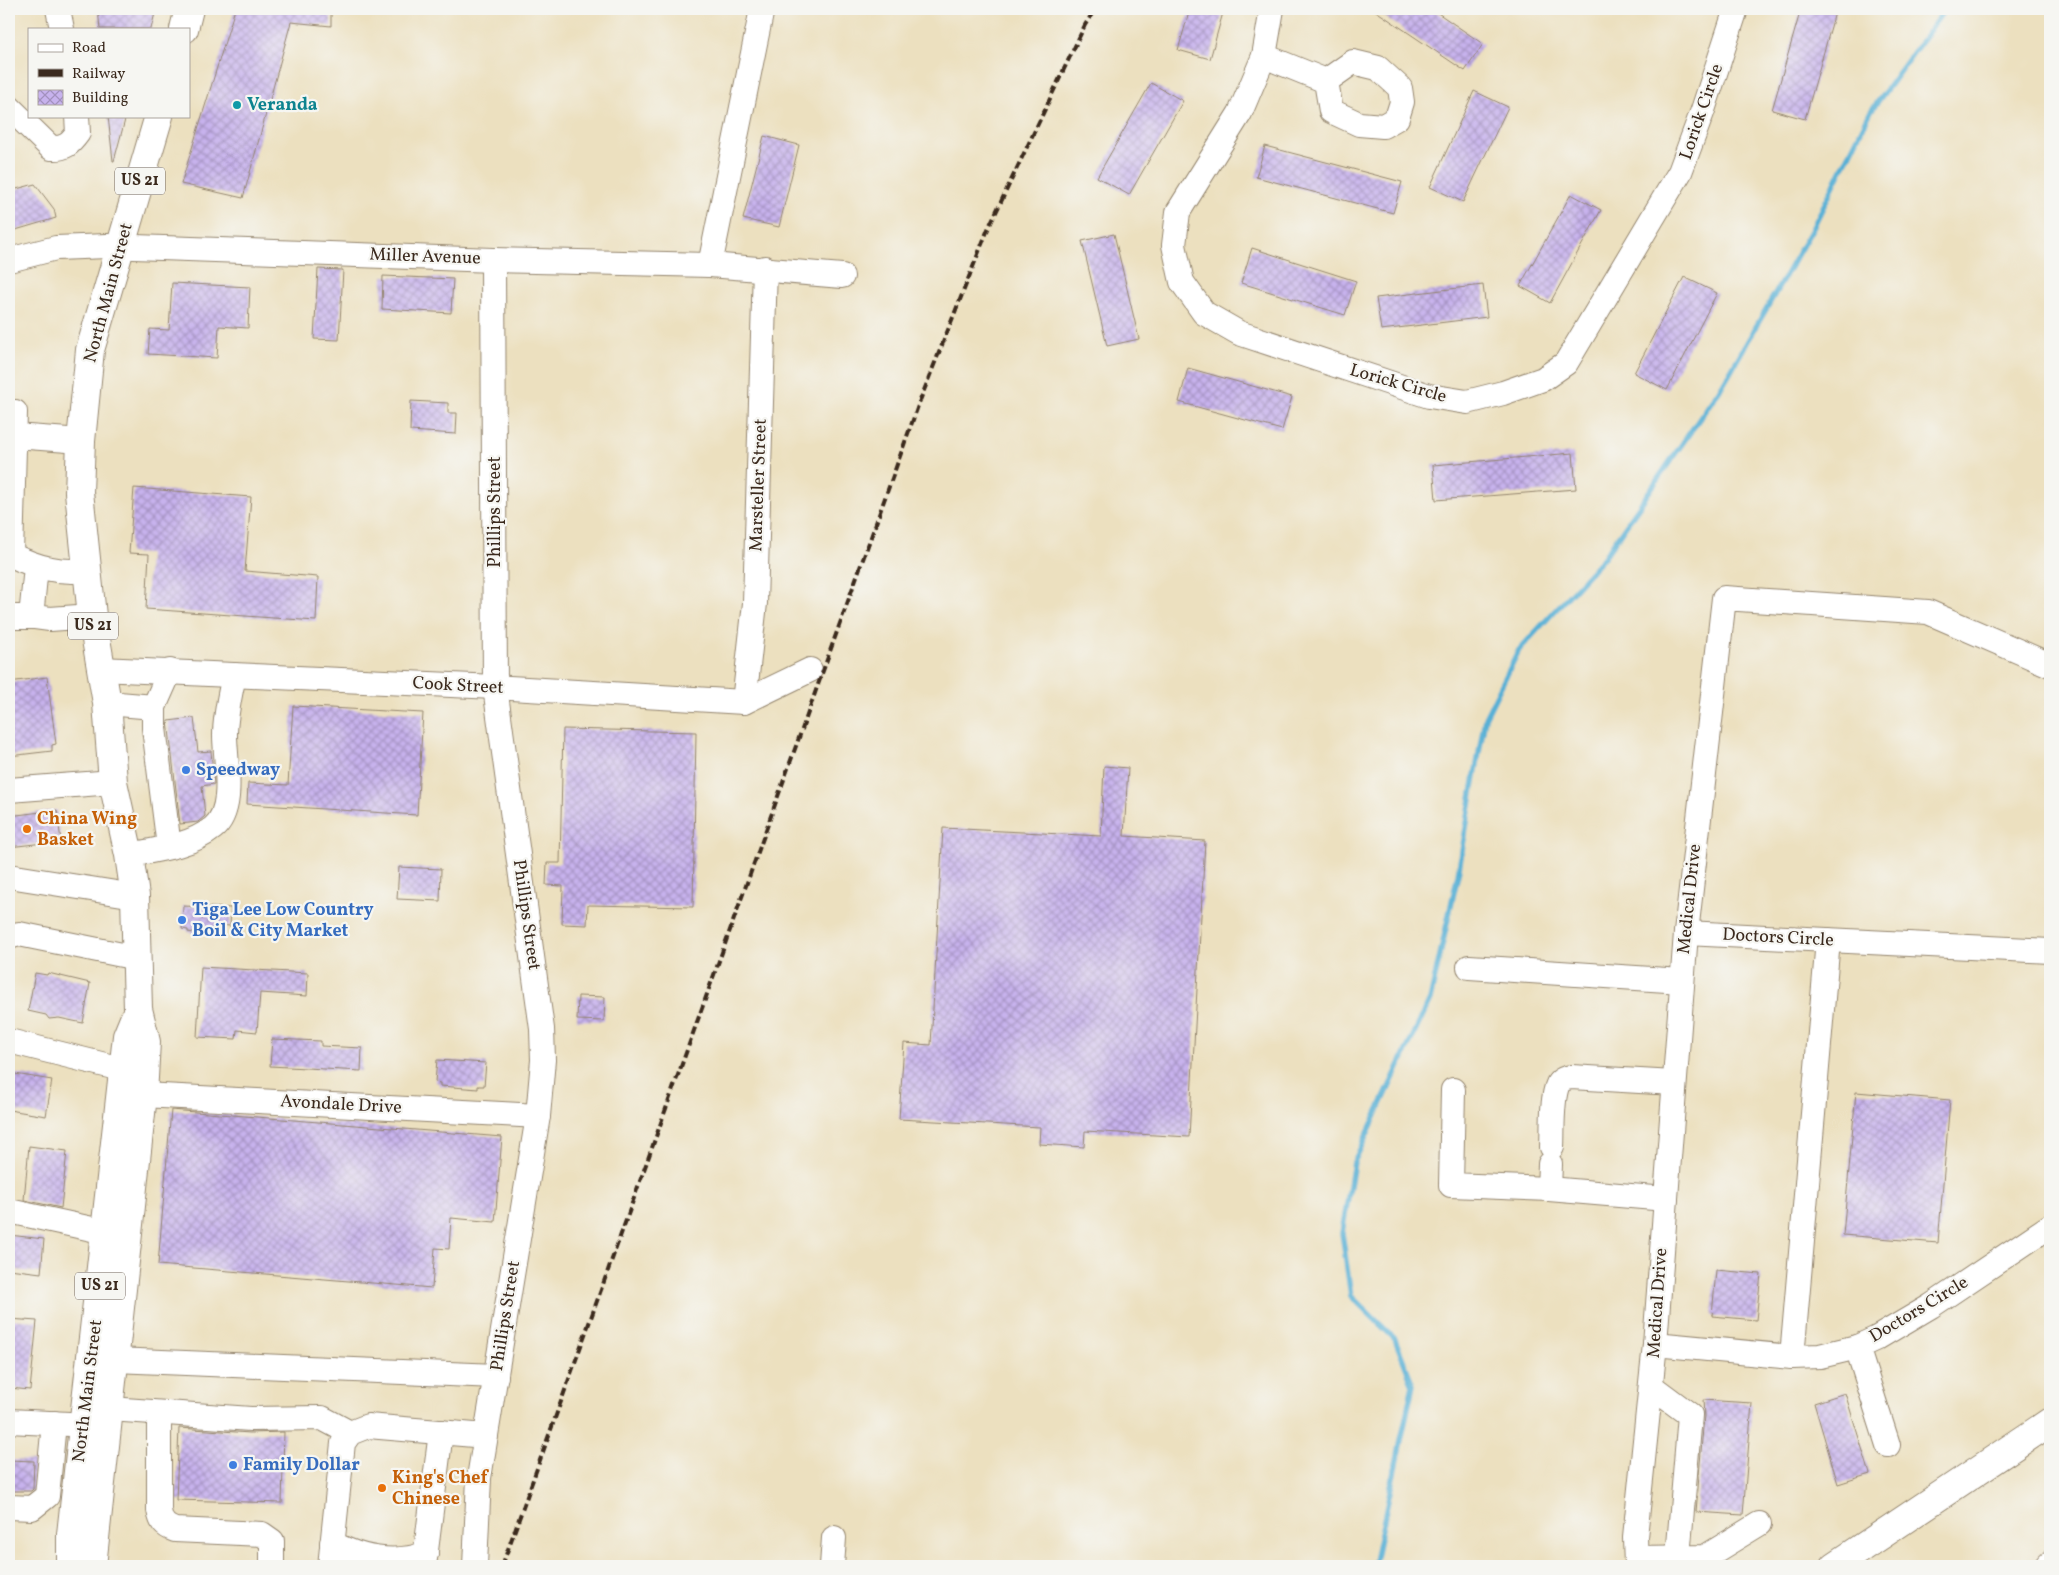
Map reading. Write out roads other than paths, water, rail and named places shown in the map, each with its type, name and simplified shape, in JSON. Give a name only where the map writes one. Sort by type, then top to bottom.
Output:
[{"type":"main road","points":[[184,28],[189,9]]},
{"type":"main road","name":"North Main Street","points":[[92,1566],[143,1095],[146,1042],[138,1008],[135,896],[130,856],[113,782],[107,703],[92,616],[87,570],[79,492],[81,441],[90,350],[123,246],[158,118]]},
{"type":"main road","name":"North Main Street","points":[[71,1566],[71,1534],[125,1070],[127,1036],[138,1008]]},
{"type":"main road","points":[[1835,1566],[2050,1422]]},
{"type":"main road","points":[[1852,1566],[1916,1521],[1946,1492]]},
{"type":"street","points":[[58,9],[62,28]]},
{"type":"street","points":[[710,265],[762,9]]},
{"type":"street","name":"Lorick Circle","points":[[1272,9],[1264,56],[1240,113],[1178,212],[1174,245],[1182,282],[1204,312],[1239,333],[1429,396],[1467,402],[1503,393],[1543,379],[1566,363],[1680,172],[1703,110],[1736,9]]},
{"type":"street","points":[[1264,56],[1326,82]]},
{"type":"street","points":[[9,107],[17,129],[51,148],[61,149],[71,143],[78,133],[77,118]]},
{"type":"street","name":"Miller Avenue","points":[[9,260],[56,248],[123,246],[494,260],[710,265],[765,268],[842,276]]},
{"type":"street","name":"Phillips Street","points":[[475,1566],[479,1478],[538,1116],[543,1060],[542,1029],[495,687],[494,260]]},
{"type":"street","name":"Marsteller Street","points":[[744,702],[756,603],[765,268]]},
{"type":"street","points":[[15,412],[12,555],[36,567],[74,572],[87,570]]},
{"type":"street","points":[[15,436],[81,441]]},
{"type":"street","points":[[35,617],[32,607],[36,567]]},
{"type":"street","name":"Medical Drive","points":[[1633,1557],[1655,1344],[1686,933],[1724,598],[1928,612],[2050,665]]},
{"type":"street","points":[[9,618],[35,617],[50,619],[92,616]]},
{"type":"street","name":"Cook Street","points":[[100,669],[495,687],[744,702],[810,670]]},
{"type":"street","points":[[169,847],[154,728],[154,707],[170,671]]},
{"type":"street","points":[[130,856],[191,840],[214,827],[225,807],[228,783],[226,719],[234,675]]},
{"type":"street","points":[[107,703],[154,707]]},
{"type":"street","points":[[9,790],[113,782]]},
{"type":"street","points":[[9,876],[135,896]]},
{"type":"street","name":"Doctors Circle","points":[[1686,933],[2050,951]]},
{"type":"street","points":[[9,937],[19,934],[137,958]]},
{"type":"street","points":[[1792,1357],[1828,940]]},
{"type":"street","points":[[1469,967],[1682,981]]},
{"type":"street","points":[[9,1041],[125,1070]]},
{"type":"street","points":[[1549,1189],[1559,1082],[1571,1077],[1674,1083]]},
{"type":"street","points":[[1453,1090],[1451,1185],[1549,1189],[1666,1199]]},
{"type":"street","name":"Avondale Drive","points":[[143,1095],[538,1116]]},
{"type":"street","points":[[9,1212],[106,1232]]},
{"type":"street","name":"Doctors Circle","points":[[1655,1344],[1792,1357],[1820,1356],[1857,1347],[1877,1338],[1931,1306],[2050,1226]]},
{"type":"street","points":[[1857,1347],[1888,1445]]},
{"type":"street","points":[[115,1360],[496,1376]]},
{"type":"street","points":[[1651,1386],[1690,1415],[1678,1557]]},
{"type":"street","points":[[110,1409],[251,1419],[322,1418],[350,1433]]},
{"type":"street","points":[[160,1414],[159,1510],[161,1521],[165,1527],[176,1530],[262,1534],[272,1541],[272,1566]]},
{"type":"street","points":[[9,1421],[84,1426]]},
{"type":"street","points":[[9,1497],[20,1497],[20,1508],[47,1496],[54,1423]]},
{"type":"street","points":[[330,1566],[343,1443],[350,1433],[368,1426],[486,1436]]},
{"type":"street","points":[[332,1543],[351,1553],[386,1560],[425,1560],[441,1432]]},
{"type":"street","points":[[1633,1557],[1705,1556],[1759,1524]]},
{"type":"street","points":[[832,1566],[834,1538]]},
{"type":"waterway","points":[[1374,1566],[1413,1385],[1395,1339],[1351,1296],[1342,1233],[1354,1162],[1430,1000],[1458,874],[1485,718],[1519,650],[1604,557],[1722,386],[1812,229],[1871,111],[1945,9]]},
{"type":"railway","points":[[502,1566],[919,403],[988,229],[1085,25],[1095,9]]},
{"type":"place","name":"Veranda","points":[[237,105]]},
{"type":"place","name":"Speedway","points":[[186,770]]},
{"type":"place","name":"China Wing Basket","points":[[27,829]]},
{"type":"place","name":"Tiga Lee Low Country Boil & City Market","points":[[182,920]]},
{"type":"place","name":"Family Dollar","points":[[233,1465]]},
{"type":"place","name":"King's Chef Chinese","points":[[382,1488]]}]
